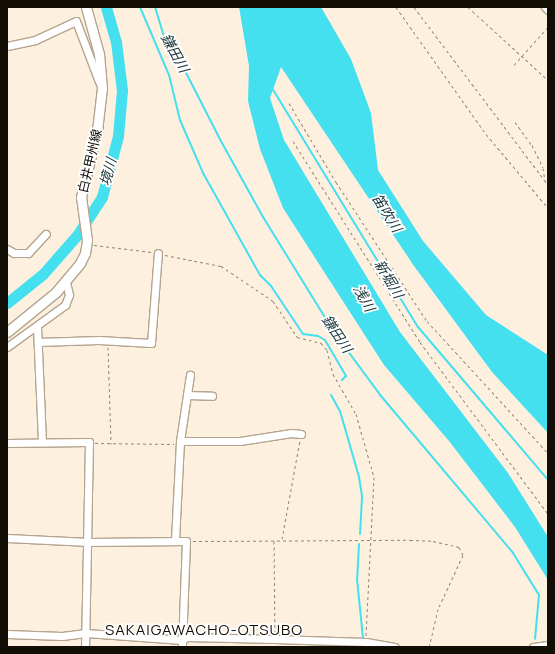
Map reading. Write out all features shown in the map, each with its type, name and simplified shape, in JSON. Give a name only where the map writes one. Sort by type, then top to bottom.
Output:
[{"type":"main road","name":"白井甲州線","points":[[7,332],[40,307],[66,282],[80,263],[86,243],[82,208],[84,183],[101,110],[102,88],[99,54],[84,7]]},
{"type":"street","points":[[545,7],[548,10]]},
{"type":"street","points":[[7,46],[35,40],[76,21],[102,88]]},
{"type":"street","points":[[7,249],[14,253],[28,253],[46,234]]},
{"type":"street","points":[[38,342],[108,341],[151,343],[158,253]]},
{"type":"street","points":[[7,346],[37,327],[65,305],[69,295],[66,282]]},
{"type":"street","points":[[37,327],[42,442]]},
{"type":"street","points":[[175,540],[180,441],[190,375]]},
{"type":"street","points":[[187,395],[212,396]]},
{"type":"street","points":[[180,441],[240,441],[271,438],[291,433],[301,434]]},
{"type":"street","points":[[7,443],[89,442],[87,489],[89,542],[85,575],[85,647]]},
{"type":"street","points":[[7,538],[89,542],[186,541],[182,644]]},
{"type":"street","points":[[7,634],[62,636],[86,633],[182,644]]},
{"type":"street","points":[[182,644],[187,637],[275,643],[395,647]]},
{"type":"street","points":[[533,647],[548,645]]},
{"type":"path","points":[[396,7],[486,134],[548,208]]},
{"type":"path","points":[[414,7],[548,185]]},
{"type":"path","points":[[468,7],[548,80]]},
{"type":"path","points":[[514,65],[548,27]]},
{"type":"path","points":[[289,103],[336,182],[427,321],[548,453]]},
{"type":"path","points":[[515,122],[532,145],[545,172],[545,181]]},
{"type":"path","points":[[293,141],[420,342],[548,514]]},
{"type":"path","points":[[86,243],[158,253],[178,260],[221,266],[262,292],[272,301],[297,337],[321,343],[327,350],[333,374],[356,414],[374,478],[369,540],[366,645]]},
{"type":"path","points":[[108,341],[110,444]]},
{"type":"path","points":[[282,540],[301,434]]},
{"type":"path","points":[[89,442],[110,444],[175,444],[180,441]]},
{"type":"path","points":[[274,540],[275,643]]},
{"type":"path","points":[[186,541],[433,541],[460,547],[463,555],[438,609],[429,647]]},
{"type":"water","points":[[239,7],[321,7],[351,59],[371,113],[378,170],[423,241],[486,315],[548,355],[548,433],[492,372],[414,266],[281,67],[270,98],[284,140],[400,332],[508,473],[548,537],[548,580],[515,527],[449,441],[384,365],[283,208],[260,149],[248,101],[249,66]]},
{"type":"waterway","name":"境川","points":[[7,303],[43,274],[78,234],[102,197],[118,136],[122,90],[116,42],[106,7]]},
{"type":"waterway","points":[[140,7],[169,75],[180,120],[203,173],[260,275],[271,286],[303,334],[318,336],[325,340],[346,376],[342,380]]},
{"type":"waterway","name":"鎌田川","points":[[155,7],[164,36],[179,59],[222,143],[263,217],[336,335],[381,396],[513,553],[539,595],[535,639]]},
{"type":"waterway","name":"新堀川","points":[[272,88],[418,327],[548,480]]},
{"type":"waterway","points":[[331,395],[340,411],[359,477],[362,497],[360,534]]},
{"type":"waterway","points":[[359,544],[357,579],[363,638]]},
{"type":"district","name":"SAKAIGAWACHO-OTSUBO","points":[[204,630]]},
{"type":"water label","name":"笛吹川","points":[[387,213]]},
{"type":"water label","name":"浅川","points":[[364,298]]}]
